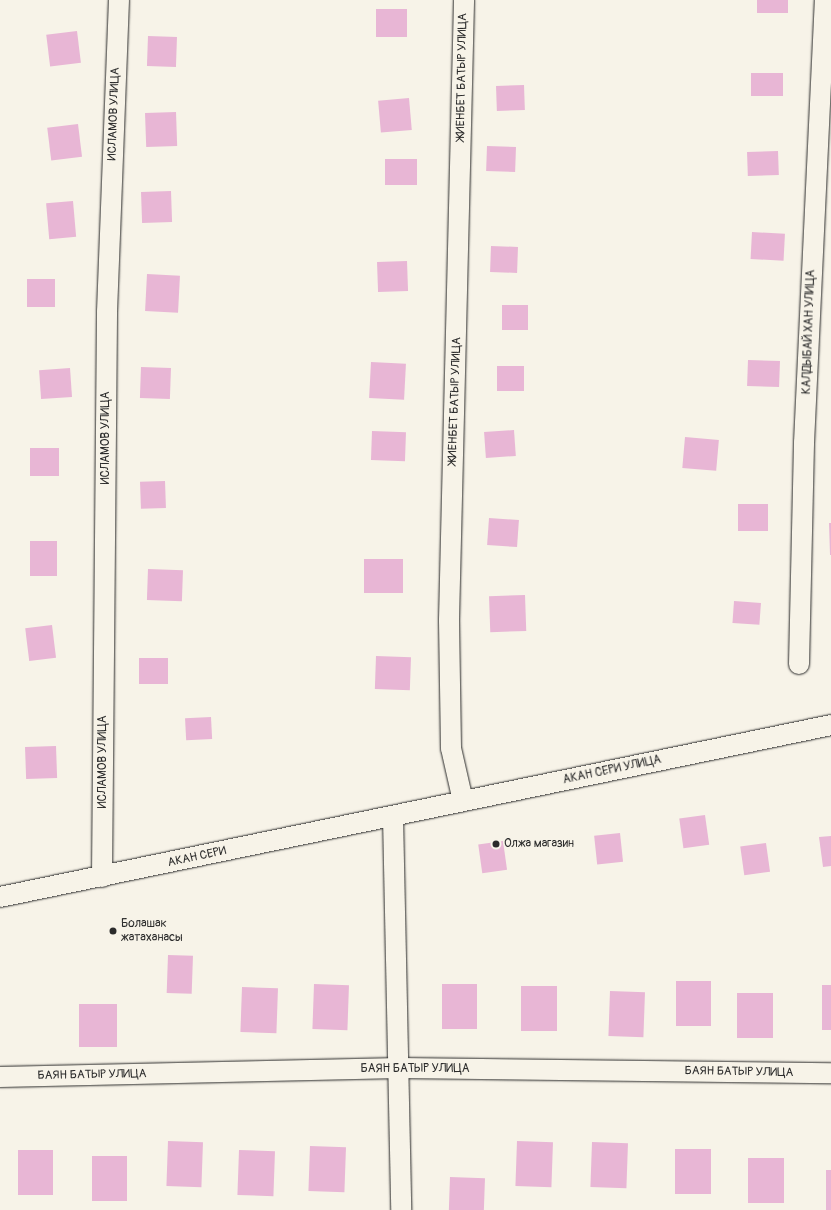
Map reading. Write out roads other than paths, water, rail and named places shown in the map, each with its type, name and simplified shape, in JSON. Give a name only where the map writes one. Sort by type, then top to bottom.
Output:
[{"type":"street","name":"ИСЛАМОВ УЛИЦА","points":[[102,877],[107,312],[119,0]]},
{"type":"street","name":"ЖИЕНБЕТ БАТЫР УЛИЦА","points":[[463,801],[451,748],[449,620],[464,0]]},
{"type":"street","name":"КАЛДЫБАЙ ХАН УЛИЦА","points":[[799,664],[805,435],[825,0]]},
{"type":"street","name":"АКАН СЕРИ УЛИЦА","points":[[393,816],[831,725]]},
{"type":"street","name":"АКАН СЕРИ","points":[[0,897],[393,816]]},
{"type":"street","points":[[393,816],[400,1068],[401,1210]]},
{"type":"street","name":"БАЯН БАТЫР УЛИЦА","points":[[0,1077],[400,1068],[831,1073]]},
{"type":"place","name":"Олжа магазин","points":[[496,844]]},
{"type":"place","name":"Болашак жатаханасы","points":[[113,931]]}]
